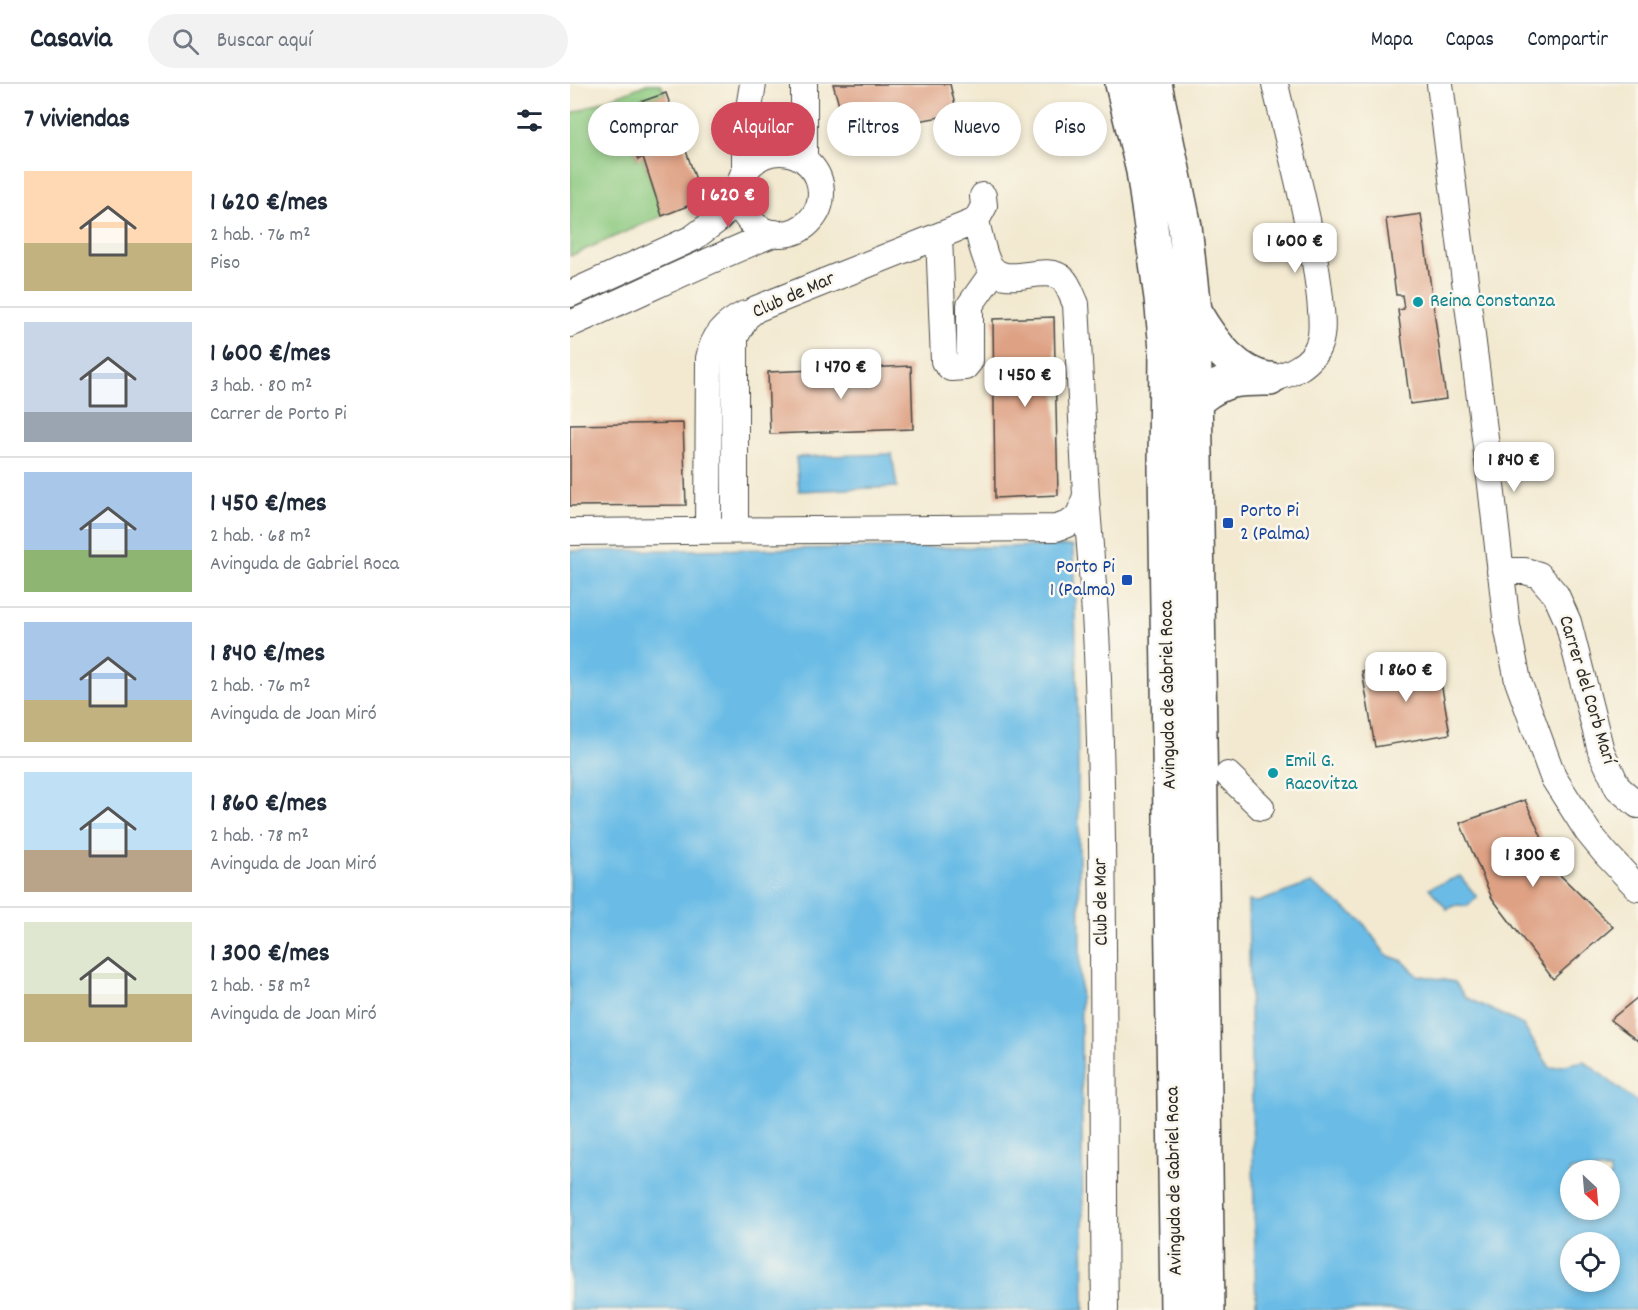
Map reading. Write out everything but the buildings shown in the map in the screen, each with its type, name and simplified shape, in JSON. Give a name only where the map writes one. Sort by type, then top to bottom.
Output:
[{"type":"highway","name":"Avinguda de Gabriel Roca","points":[[1122,84],[1143,171],[1166,348],[1177,1310]]},
{"type":"highway","name":"Avinguda de Gabriel Roca","points":[[1155,84],[1185,227],[1194,311],[1208,1310]]},
{"type":"highway","points":[[1194,311],[1208,336],[1246,373],[1270,380]]},
{"type":"highway","points":[[1166,466],[1173,430],[1186,410],[1196,401],[1221,384],[1237,379],[1270,380]]},
{"type":"highway","points":[[1197,434],[1208,413],[1223,397],[1234,389],[1252,382],[1270,380]]},
{"type":"street","points":[[745,171],[745,132],[753,84]]},
{"type":"street","points":[[804,84],[804,159]]},
{"type":"street","points":[[1270,380],[1298,368],[1315,353],[1320,342],[1321,322],[1312,241],[1275,84]]},
{"type":"street","points":[[1440,84],[1507,626],[1518,681],[1553,777],[1588,831],[1638,888]]},
{"type":"street","points":[[792,153],[804,159],[813,169],[819,181],[821,194],[818,207],[811,219],[801,228],[788,233],[775,233],[761,229],[750,221],[742,210],[739,197],[740,183],[745,171],[754,161],[766,154],[792,153]]},
{"type":"street","points":[[939,236],[944,361],[951,368],[965,367],[969,361],[970,305],[994,271],[988,264],[976,221],[984,206],[983,196]]},
{"type":"street","points":[[570,294],[693,238],[717,220],[739,197]]},
{"type":"street","name":"Club de Mar","points":[[735,530],[735,337],[746,317],[756,309],[976,221]]},
{"type":"street","points":[[570,324],[775,233]]},
{"type":"street","name":"Club de Mar","points":[[994,271],[1005,276],[1050,274],[1062,279],[1076,304],[1097,652],[1103,963],[1102,1104],[1105,1310]]},
{"type":"street","points":[[708,530],[709,358],[711,346],[725,326],[756,309]]},
{"type":"street","name":"Club de Mar","points":[[570,532],[1056,528],[1075,520],[1080,514],[1086,495]]},
{"type":"street","name":"Carrer del Corb Marí","points":[[1500,571],[1526,571],[1539,575],[1556,595],[1568,622],[1601,751],[1618,788],[1638,805]]},
{"type":"street","points":[[1228,775],[1261,807]]},
{"type":"green space","points":[[647,84],[660,84],[666,93],[640,102],[601,102]]},
{"type":"green space","points":[[588,107],[588,156],[636,156],[637,159],[643,157],[662,216],[570,256],[570,114]]},
{"type":"water","points":[[892,454],[897,487],[799,491],[796,457]]},
{"type":"water","points":[[1073,546],[1077,672],[1084,1310],[570,1310],[570,551]]},
{"type":"water","points":[[1460,876],[1477,897],[1468,906],[1457,905],[1447,909],[1429,888]]},
{"type":"water","points":[[1311,883],[1362,921],[1386,955],[1403,961],[1417,975],[1455,982],[1465,997],[1523,1025],[1550,1068],[1584,1061],[1638,1103],[1638,1310],[1256,1310],[1248,901],[1258,902]]},
{"type":"place","name":"Reina Constanza","points":[[1418,302]]},
{"type":"place","name":"Porto Pi 2 (Palma)","points":[[1228,523]]},
{"type":"place","name":"Porto Pi 1 (Palma)","points":[[1127,580]]},
{"type":"place","name":"Emil G. Racovitza","points":[[1273,773]]}]
